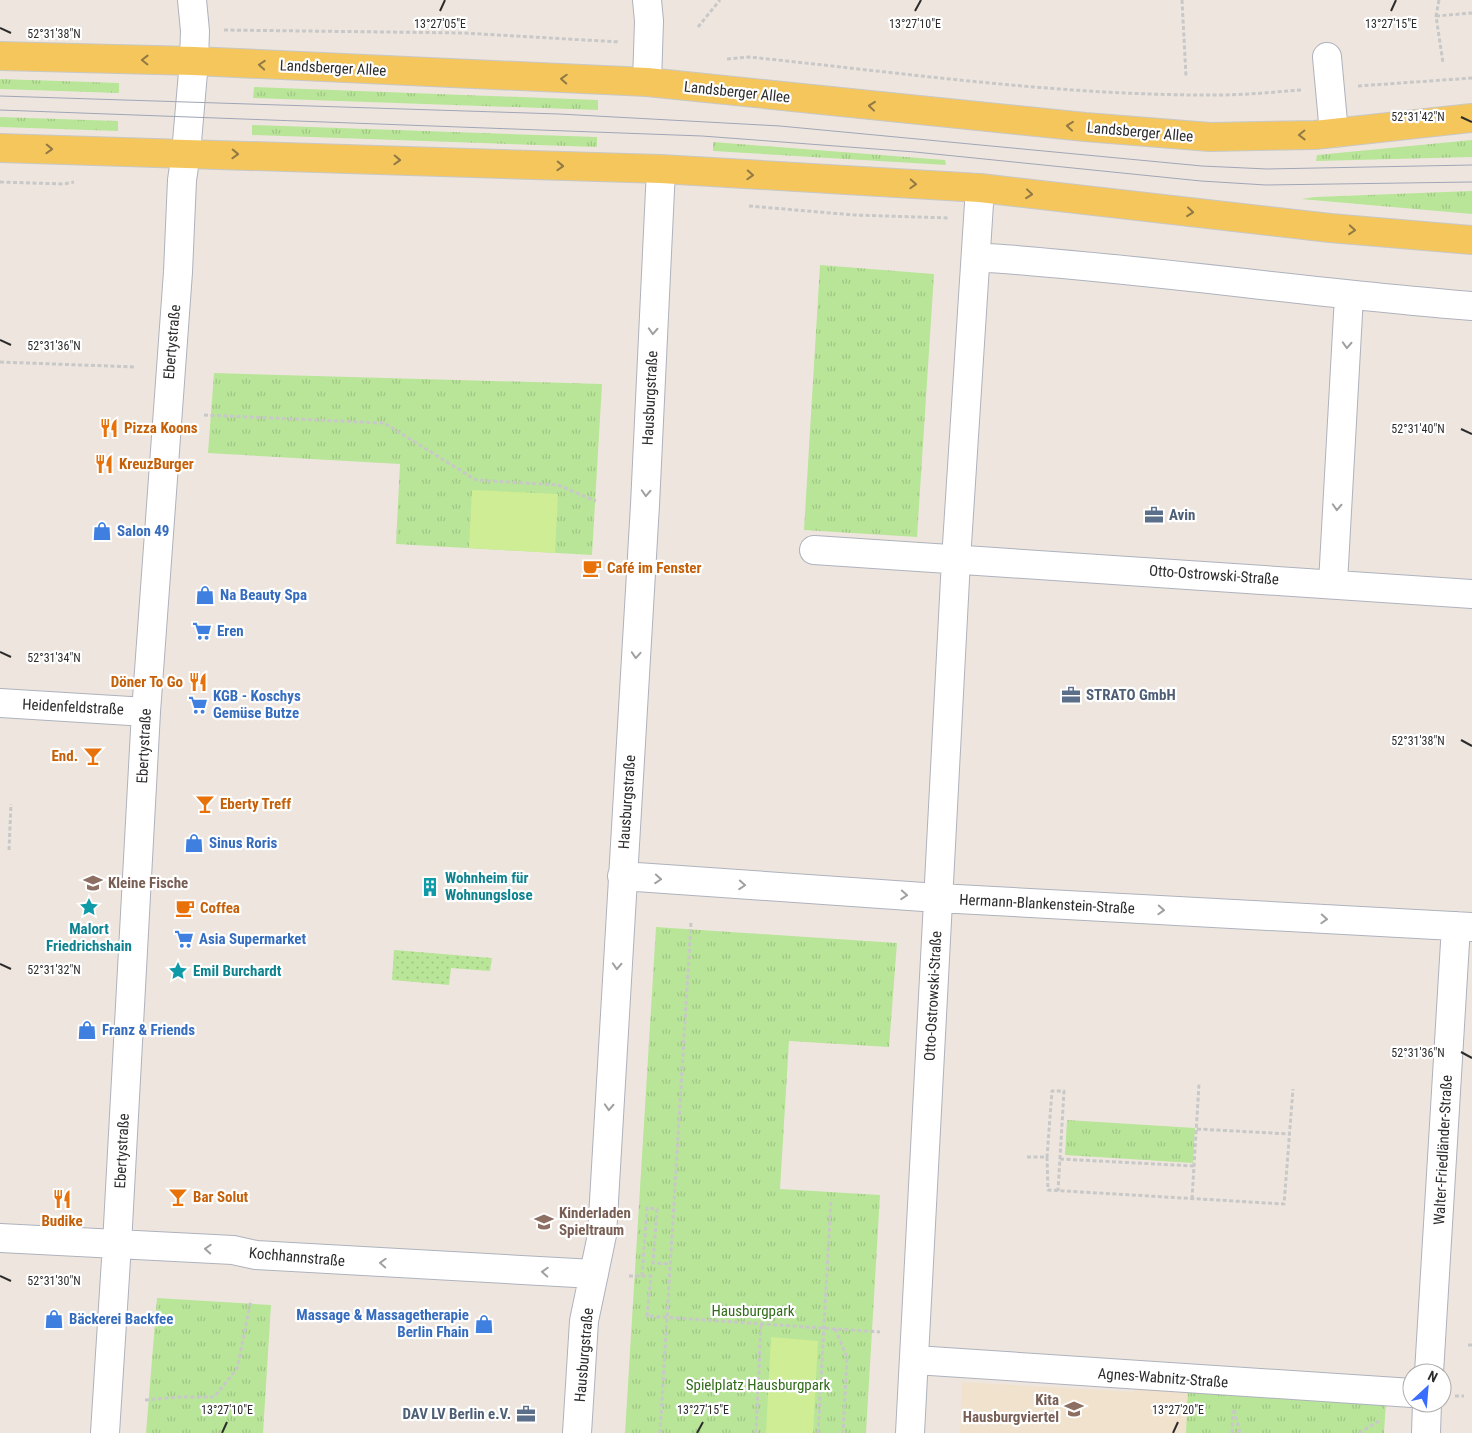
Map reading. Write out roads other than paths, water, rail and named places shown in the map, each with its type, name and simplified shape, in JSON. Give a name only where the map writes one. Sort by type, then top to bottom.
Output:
[{"type":"main road","name":"Landsberger Allee","points":[[0,56],[194,61],[647,82],[1085,127],[1210,137],[1334,133],[1472,118]]},
{"type":"main road","points":[[0,148],[661,169],[980,188],[1330,228],[1472,240]]},
{"type":"street","name":"Ebertystraße","points":[[105,1433],[146,712],[178,272],[182,180],[194,61],[195,30],[192,0]]},
{"type":"street","points":[[647,0],[649,21],[647,82]]},
{"type":"street","points":[[1327,57],[1334,133]]},
{"type":"street","name":"Hausburgstraße","points":[[577,1433],[584,1321],[602,1235],[645,514],[661,169]]},
{"type":"street","name":"Otto-Ostrowski-Straße","points":[[910,1433],[956,560],[980,188]]},
{"type":"street","points":[[976,257],[1196,276],[1349,296],[1472,306]]},
{"type":"street","points":[[1333,583],[1349,296]]},
{"type":"street","points":[[814,550],[956,560]]},
{"type":"street","name":"Otto-Ostrowski-Straße","points":[[956,560],[1333,583],[1472,594]]},
{"type":"street","name":"Heidenfeldstraße","points":[[0,703],[146,712]]},
{"type":"street","name":"Hermann-Blankenstein-Straße","points":[[622,876],[938,898],[1464,927]]},
{"type":"street","name":"Walter-Friedländer-Straße","points":[[1430,1363],[1464,927]]},
{"type":"street","name":"Kochhannstraße","points":[[0,1238],[233,1250],[256,1255],[311,1259],[594,1274]]},
{"type":"street","name":"Agnes-Wabnitz-Straße","points":[[915,1360],[1402,1392]]},
{"type":"street","points":[[1426,1433],[1427,1413]]},
{"type":"tram line","points":[[0,96],[559,114],[780,126],[1202,166],[1267,169],[1472,165]]},
{"type":"tram line","points":[[0,110],[702,136],[915,152],[1201,181],[1266,185],[1472,182]]},
{"type":"place","name":"Pizza Koons","points":[[109,428]]},
{"type":"place","name":"KreuzBurger","points":[[104,464]]},
{"type":"place","name":"Avin","points":[[1154,515]]},
{"type":"place","name":"Salon 49","points":[[102,531]]},
{"type":"place","name":"Café im Fenster","points":[[592,568]]},
{"type":"place","name":"Na Beauty Spa","points":[[205,595]]},
{"type":"place","name":"Eren","points":[[202,631]]},
{"type":"place","name":"Döner To Go","points":[[198,682]]},
{"type":"place","name":"STRATO GmbH","points":[[1071,695]]},
{"type":"place","name":"KGB - Koschys Gemüse Butze","points":[[198,705]]},
{"type":"place","name":"End.","points":[[93,756]]},
{"type":"place","name":"Eberty Treff","points":[[205,804]]},
{"type":"place","name":"Sinus Roris","points":[[194,843]]},
{"type":"place","name":"Kleine Fische","points":[[93,883]]},
{"type":"place","name":"Wohnheim für Wohnungslose","points":[[430,887]]},
{"type":"place","name":"Malort Friedrichshain","points":[[89,907]]},
{"type":"place","name":"Coffea","points":[[185,908]]},
{"type":"place","name":"Asia Supermarket","points":[[184,939]]},
{"type":"place","name":"Emil Burchardt","points":[[178,971]]},
{"type":"place","name":"Franz & Friends","points":[[87,1030]]},
{"type":"place","name":"Bar Solut","points":[[178,1197]]},
{"type":"place","name":"Budike","points":[[62,1199]]},
{"type":"place","name":"Kinderladen Spieltraum","points":[[544,1222]]},
{"type":"place","name":"Bäckerei Backfee","points":[[54,1319]]},
{"type":"place","name":"Massage & Massagetherapie Berlin Fhain","points":[[484,1324]]},
{"type":"place","name":"Kita Hausburgviertel","points":[[1074,1409]]},
{"type":"place","name":"DAV LV Berlin e.V.","points":[[526,1414]]},
{"type":"park label","name":"Hausburgpark","points":[[753,1311]]},
{"type":"park label","name":"Spielplatz Hausburgpark","points":[[758,1385]]}]
